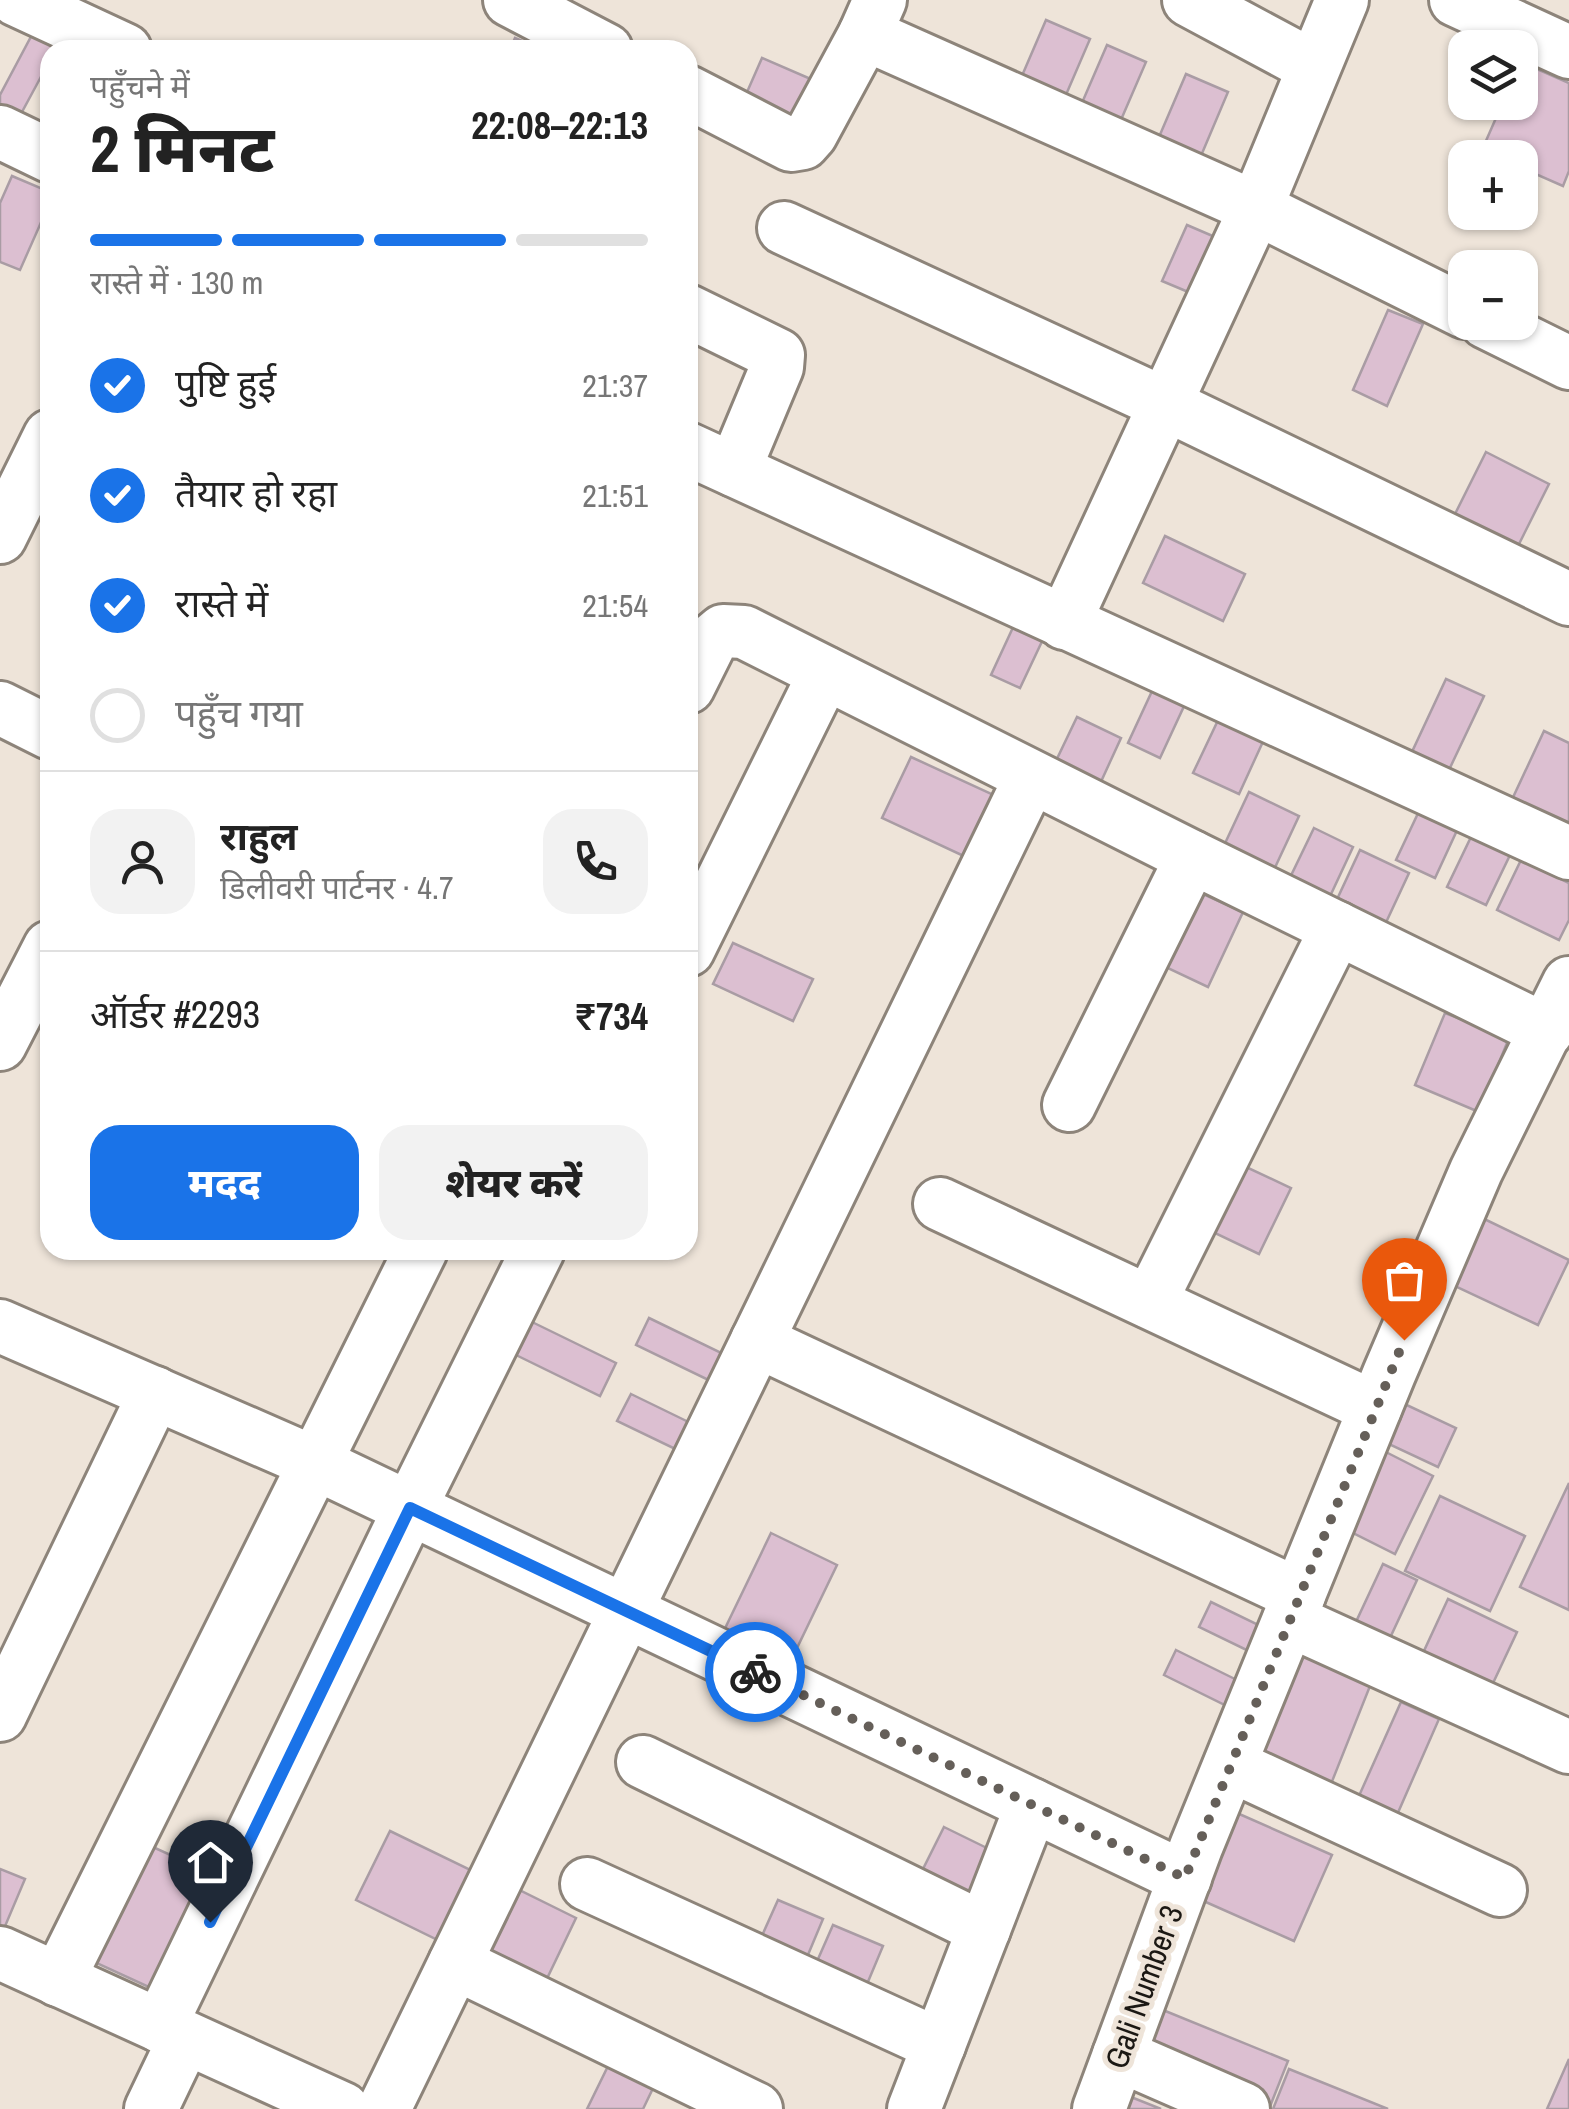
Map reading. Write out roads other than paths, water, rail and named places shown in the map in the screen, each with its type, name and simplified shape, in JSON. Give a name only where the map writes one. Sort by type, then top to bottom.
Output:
[{"type":"street","points":[[16,0],[103,40]]},
{"type":"street","points":[[510,0],[587,40]]},
{"type":"street","points":[[1189,0],[1312,66]]},
{"type":"street","points":[[1064,623],[1256,208],[1342,0]]},
{"type":"street","points":[[1456,0],[1569,52]]},
{"type":"street","points":[[698,97],[792,145],[802,143],[811,134],[873,17],[1448,304]]},
{"type":"street","points":[[0,132],[40,151]]},
{"type":"street","points":[[784,228],[1165,404],[1569,599]]},
{"type":"street","points":[[698,316],[778,355],[778,367],[734,470]]},
{"type":"street","points":[[1522,340],[1569,363]]},
{"type":"street","points":[[698,454],[1569,853]]},
{"type":"street","points":[[0,538],[40,456]]},
{"type":"street","points":[[698,666],[710,641],[722,631],[744,632],[1192,858],[1547,1031]]},
{"type":"street","points":[[698,930],[826,673]]},
{"type":"street","points":[[0,708],[40,728]]},
{"type":"street","points":[[384,2109],[1031,777]]},
{"type":"street","points":[[1069,1106],[1192,858]]},
{"type":"street","points":[[1150,1302],[1337,928]]},
{"type":"street","points":[[0,1044],[40,966]]},
{"type":"street","name":"Gali Number 3","points":[[1099,2109],[1185,1878],[1375,1408],[1476,1170],[1569,983]]},
{"type":"street","points":[[940,1204],[1375,1408]]},
{"type":"street","points":[[58,1980],[415,1260]]},
{"type":"street","points":[[151,2109],[172,2032],[410,1508],[533,1260]]},
{"type":"street","points":[[0,1326],[315,1463],[1185,1878]]},
{"type":"street","points":[[757,1341],[1569,1747]]},
{"type":"street","points":[[0,1715],[155,1394]]},
{"type":"street","points":[[643,1762],[984,1929]]},
{"type":"street","points":[[1230,1765],[1500,1890]]},
{"type":"street","points":[[914,2109],[1032,1804]]},
{"type":"street","points":[[587,1884],[939,2046]]},
{"type":"street","points":[[0,1954],[343,2109]]},
{"type":"street","points":[[456,1963],[756,2109]]},
{"type":"street","points":[[1119,2056],[1243,2109]]}]
